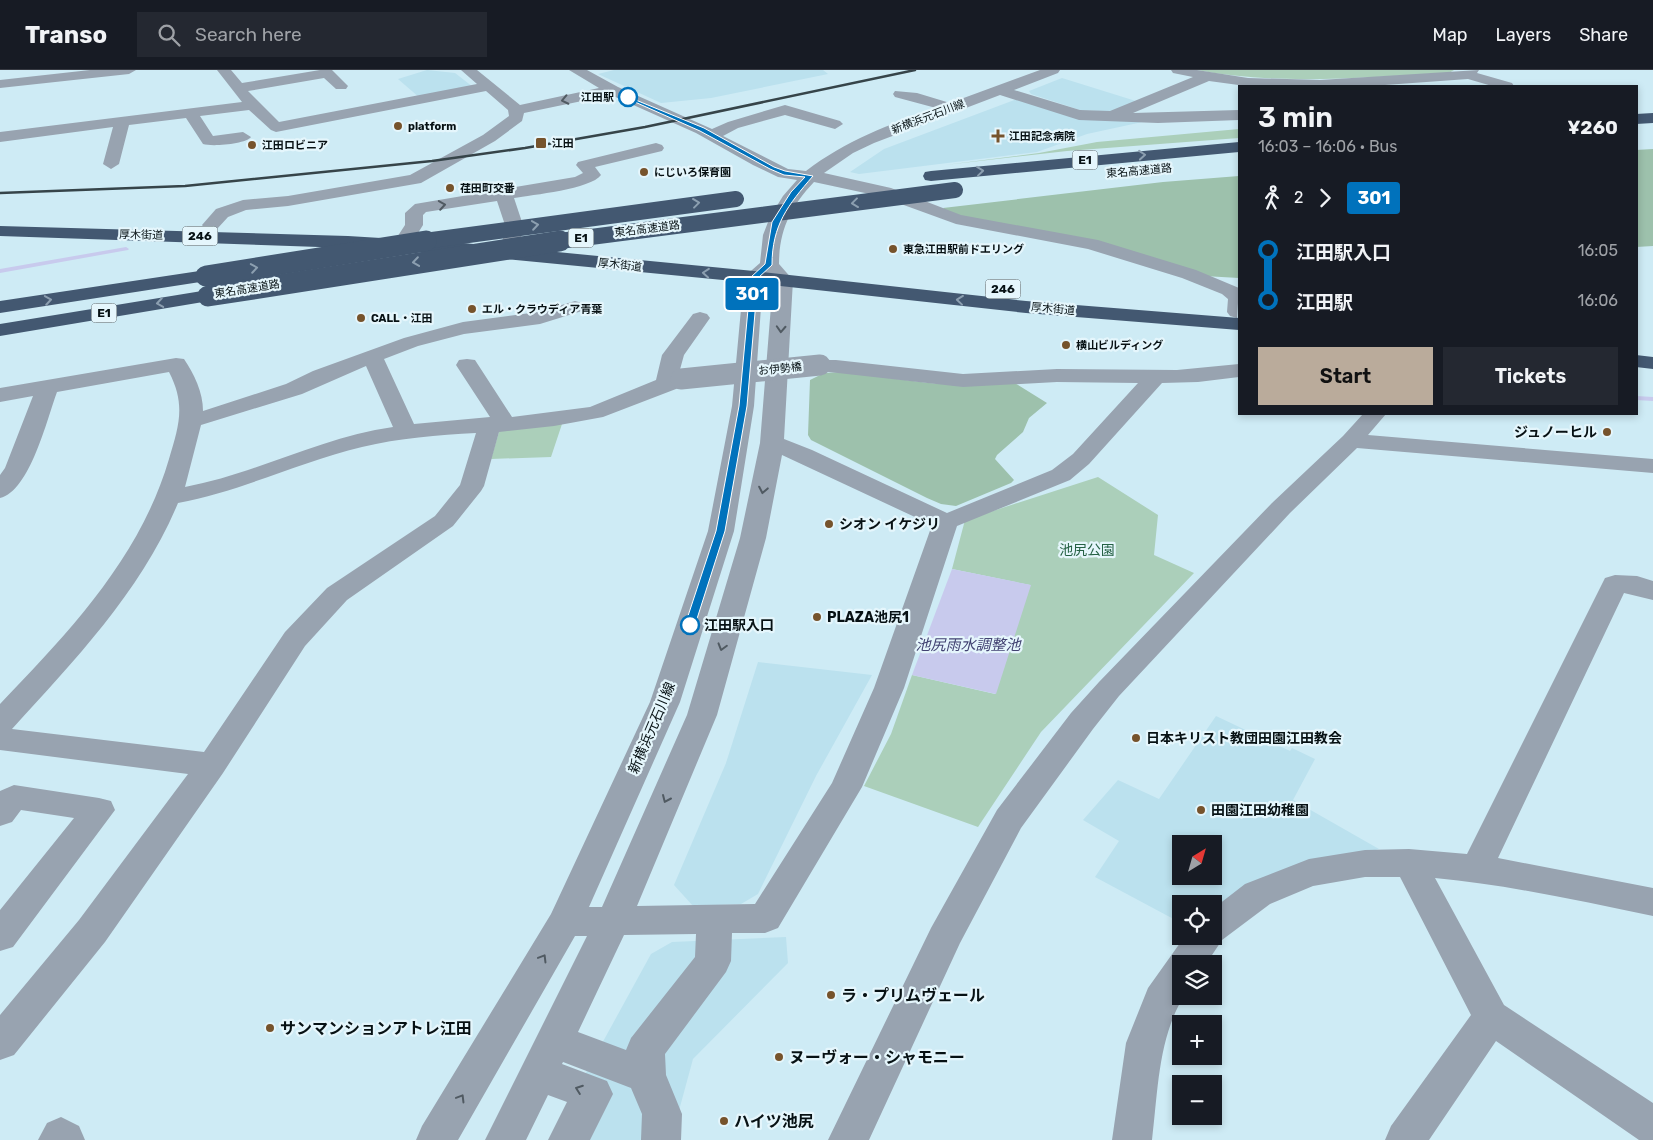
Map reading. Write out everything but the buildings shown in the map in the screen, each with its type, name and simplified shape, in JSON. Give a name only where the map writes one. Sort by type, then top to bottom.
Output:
[{"type":"highway","points":[[1638,119],[1653,118]]},
{"type":"highway","points":[[1638,134],[1653,133]]},
{"type":"highway","name":"東名高速道路","points":[[776,194],[931,176],[1238,147]]},
{"type":"highway","name":"東名高速道路","points":[[0,330],[578,238],[955,190],[1238,163]]},
{"type":"highway","name":"東名高速道路","points":[[0,307],[206,276],[358,250],[640,210],[756,196]]},
{"type":"highway","name":"厚木街道","points":[[0,218],[211,225],[506,247],[769,274],[1026,307],[1238,316]]},
{"type":"highway","name":"厚木街道","points":[[0,231],[405,240]]},
{"type":"highway","points":[[1638,348],[1653,350]]},
{"type":"highway","points":[[1638,361],[1653,363]]},
{"type":"street","points":[[7,70],[21,82]]},
{"type":"street","points":[[0,84],[129,70]]},
{"type":"street","points":[[224,70],[252,105],[276,127],[488,86]]},
{"type":"street","points":[[211,225],[222,213],[243,205],[288,200],[415,179],[506,126],[516,118],[516,110],[468,70]]},
{"type":"street","name":"新横浜元石川線","points":[[436,1140],[565,922],[666,702],[721,531],[769,274],[769,253],[775,222],[793,193],[810,176],[833,160],[879,136],[1053,70]]},
{"type":"street","points":[[1178,70],[1206,77],[1277,85]]},
{"type":"street","points":[[1304,85],[1464,76],[1469,72],[1504,85]]},
{"type":"street","points":[[239,88],[327,73],[341,86]]},
{"type":"street","points":[[572,76],[590,78],[612,90],[712,135],[778,171],[835,180],[886,192],[956,219],[1091,244],[1190,274],[1214,283],[1238,297],[1238,316]]},
{"type":"street","points":[[1112,116],[1206,77]]},
{"type":"street","points":[[516,110],[612,90]]},
{"type":"street","points":[[1000,90],[1079,115],[1158,118],[1238,115]]},
{"type":"street","points":[[501,96],[521,92]]},
{"type":"street","points":[[900,94],[917,97],[950,108]]},
{"type":"street","points":[[0,137],[252,105]]},
{"type":"street","points":[[712,135],[732,125],[785,110],[815,120],[835,124]]},
{"type":"street","points":[[190,113],[209,141],[243,137]]},
{"type":"street","points":[[110,164],[122,121]]},
{"type":"street","points":[[405,240],[414,224],[414,213],[421,208],[579,181],[593,175],[584,165],[656,148]]},
{"type":"street","points":[[504,195],[513,222],[506,247]]},
{"type":"street","points":[[505,1140],[613,921],[702,716],[753,538],[772,443],[776,406],[769,274]]},
{"type":"street","points":[[190,421],[235,409],[294,389],[372,356],[451,330],[540,318],[575,307]]},
{"type":"street","points":[[169,497],[198,493],[348,444],[406,431],[549,420],[584,415],[631,401],[673,381],[666,374],[672,355],[700,318]]},
{"type":"street","points":[[372,356],[406,431]]},
{"type":"street","points":[[0,395],[176,364],[191,396],[190,421],[181,465],[169,497],[139,556],[87,627],[0,723]]},
{"type":"street","points":[[467,365],[498,424]]},
{"type":"street","name":"お伊勢橋","points":[[673,381],[820,365],[854,367],[949,380],[1044,374],[1156,377],[1218,374],[1238,370]]},
{"type":"street","points":[[772,443],[804,455],[946,522],[1061,475],[1081,460],[1156,377]]},
{"type":"street","points":[[0,491],[17,469],[48,386]]},
{"type":"street","points":[[848,1140],[944,938],[1009,819],[1082,721],[1109,689],[1281,508],[1351,441],[1374,415]]},
{"type":"street","points":[[0,1043],[92,931],[212,765],[294,639],[337,594],[444,521],[472,486],[498,424]]},
{"type":"street","points":[[1351,441],[1653,466]]},
{"type":"street","points":[[565,922],[765,918],[846,787],[889,688],[946,522]]},
{"type":"street","points":[[1477,867],[1615,584],[1637,585],[1653,591]]},
{"type":"street","points":[[0,739],[212,765]]},
{"type":"street","points":[[0,813],[14,797],[99,810],[0,936]]},
{"type":"street","points":[[1409,862],[1491,1017],[1653,1126]]},
{"type":"street","points":[[1222,919],[1262,890],[1297,876],[1337,867],[1409,862],[1477,867],[1653,902]]},
{"type":"street","points":[[661,1140],[662,1114],[646,1075],[645,1050],[714,960],[714,919]]},
{"type":"street","points":[[1191,955],[1199,945]]},
{"type":"street","points":[[1132,1140],[1145,1043],[1160,1000],[1172,982]]},
{"type":"street","points":[[1405,1140],[1491,1017]]},
{"type":"street","points":[[546,1057],[646,1075]]},
{"type":"street","points":[[546,1057],[593,1094],[568,1140]]},
{"type":"street","points":[[58,1140],[61,1137],[66,1140]]},
{"type":"shaded area","points":[[427,70],[455,73],[473,87],[420,98],[398,79]]},
{"type":"shaded area","points":[[614,70],[823,70],[828,74],[711,98],[661,103],[598,74]]},
{"type":"shaded area","points":[[1062,78],[1139,102],[1117,112],[1080,110],[1031,94],[1029,91]]},
{"type":"shaded area","name":"江田記念病院","points":[[1017,99],[1076,118],[1147,121],[1087,134],[1037,152],[859,174],[850,172],[884,149]]},
{"type":"shaded area","points":[[758,662],[872,675],[816,776],[758,894],[741,904],[693,906],[674,885],[726,763]]},
{"type":"shaded area","name":"田園江田幼稚園","points":[[1216,716],[1290,751],[1292,748],[1315,759],[1293,800],[1379,849],[1279,874],[1222,902],[1222,895],[1172,895],[1172,918],[1095,877],[1119,841],[1083,820],[1118,780],[1159,799]]},
{"type":"shaded area","points":[[786,937],[788,963],[693,1059],[671,1140],[549,1140],[651,954],[672,942]]},
{"type":"green space","points":[[1197,70],[1454,70],[1449,73],[1291,79],[1259,78]]},
{"type":"green space","points":[[1238,129],[1238,138],[1067,151],[945,165],[1039,153],[1097,142]]},
{"type":"green space","points":[[1653,149],[1653,246],[1638,247],[1638,150]]},
{"type":"green space","points":[[1238,176],[1238,278],[1204,276],[947,214],[943,208],[1163,182]]},
{"type":"green space","points":[[841,372],[970,386],[1013,382],[1047,403],[1029,418],[1023,432],[995,459],[1014,480],[1011,483],[956,506],[941,504],[811,440],[808,435],[810,380],[824,373]]},
{"type":"green space","points":[[563,421],[551,457],[491,459],[501,425]]},
{"type":"green space","name":"池尻公園","points":[[1098,477],[1158,515],[1154,555],[1194,573],[1041,732],[978,827],[864,786],[891,734],[912,675],[995,694],[1030,585],[952,569],[965,520]]},
{"type":"water","name":"池尻雨水調整池","points":[[952,569],[1031,585],[996,694],[912,675]]},
{"type":"waterway","points":[[0,271],[126,249]]},
{"type":"waterway","points":[[1638,398],[1653,399]]},
{"type":"railway","points":[[0,193],[185,186],[432,161],[525,148],[645,127],[915,70]]},
{"type":"bus line","name":"301","points":[[628,97],[702,130],[772,168],[784,173],[810,176],[793,193],[775,222],[769,253],[769,265],[754,277],[743,406],[721,531],[690,625]]},
{"type":"place","name":"江田駅","points":[[628,97]]},
{"type":"place","name":"platform","points":[[398,126]]},
{"type":"place","name":"江田記念病院","points":[[998,136]]},
{"type":"place","name":"江田","points":[[541,143]]},
{"type":"place","name":"江田ロビニア","points":[[252,145]]},
{"type":"place","name":"にじいろ保育園","points":[[644,172]]},
{"type":"place","name":"荏田町交番","points":[[450,188]]},
{"type":"place","name":"東急江田駅前ドエリング","points":[[893,249]]},
{"type":"place","name":"エル・クラウディア青葉","points":[[472,309]]},
{"type":"place","name":"CALL・江田","points":[[361,318]]},
{"type":"place","name":"横山ビルディング","points":[[1066,345]]},
{"type":"place","name":"ジュノーヒル","points":[[1607,432]]},
{"type":"place","name":"シオン イケジリ","points":[[829,524]]},
{"type":"place","name":"PLAZA池尻1","points":[[817,617]]},
{"type":"place","name":"江田駅入口","points":[[690,625]]},
{"type":"place","name":"日本キリスト教団田園江田教会","points":[[1136,738]]},
{"type":"place","name":"田園江田幼稚園","points":[[1201,810]]},
{"type":"place","name":"ラ・プリムヴェール","points":[[831,995]]},
{"type":"place","name":"サンマンションアトレ江田","points":[[270,1028]]},
{"type":"place","name":"ヌーヴォー・シャモニー","points":[[779,1057]]},
{"type":"place","name":"ハイツ池尻","points":[[724,1121]]}]
